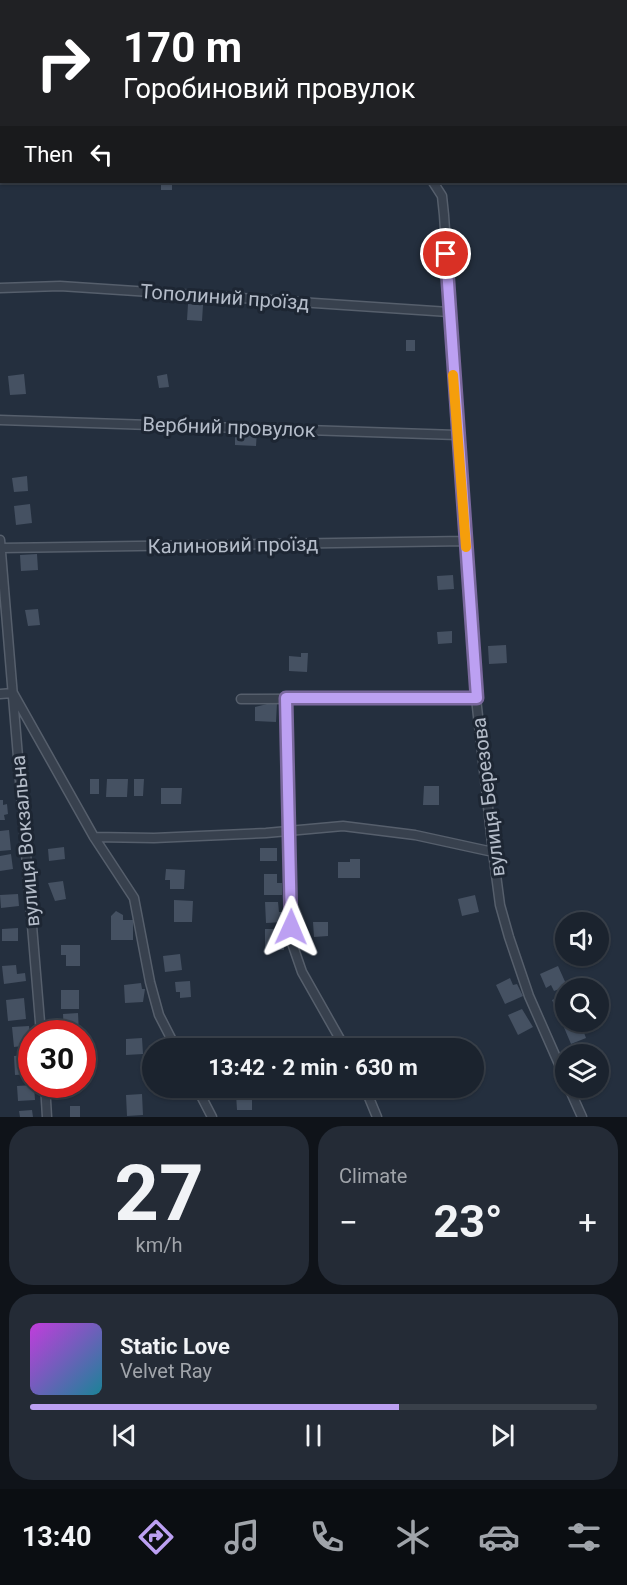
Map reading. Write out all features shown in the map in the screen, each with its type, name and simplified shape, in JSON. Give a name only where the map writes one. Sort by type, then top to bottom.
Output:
[{"type":"street","name":"вулиця Березова","points":[[434,183],[442,196],[477,698],[500,905],[522,976],[555,1054]]},
{"type":"street","name":"Тополиний проїзд","points":[[0,288],[60,286],[449,312]]},
{"type":"street","name":"Вербний провулок","points":[[0,420],[457,435]]},
{"type":"street","name":"вулиця Вокзальна","points":[[0,540],[40,1020]]},
{"type":"street","name":"Калиновий проїзд","points":[[1,548],[466,541]]},
{"type":"street","points":[[0,694],[13,693],[94,837],[134,898],[150,982],[159,1015],[171,1038]]},
{"type":"street","points":[[286,698],[291,927],[295,956],[317,1001],[339,1038]]},
{"type":"street","points":[[241,699],[477,698]]},
{"type":"street","points":[[94,837],[154,838],[352,827],[415,835],[493,852]]},
{"type":"street","points":[[46,1098],[47,1117]]},
{"type":"street","points":[[202,1098],[212,1117]]},
{"type":"street","points":[[369,1098],[377,1117]]},
{"type":"street","points":[[573,1098],[582,1117]]},
{"type":"building","points":[[161,183],[172,183],[172,190],[161,190]]},
{"type":"building","points":[[188,304],[203,305],[202,321],[187,320]]},
{"type":"building","points":[[406,340],[415,340],[415,351],[406,351]]},
{"type":"building","points":[[24,374],[26,394],[10,395],[8,376]]},
{"type":"building","points":[[167,374],[169,387],[159,388],[157,376]]},
{"type":"building","points":[[235,430],[257,431],[256,446],[235,445]]},
{"type":"building","points":[[27,476],[28,491],[14,492],[12,478]]},
{"type":"building","points":[[30,504],[32,523],[16,525],[14,506]]},
{"type":"building","points":[[37,554],[38,570],[21,571],[20,555]]},
{"type":"building","points":[[453,575],[454,589],[438,590],[437,576]]},
{"type":"building","points":[[38,609],[40,625],[28,626],[25,610]]},
{"type":"building","points":[[452,631],[452,643],[438,644],[437,632]]},
{"type":"building","points":[[506,645],[507,663],[489,664],[488,646]]},
{"type":"building","points":[[301,653],[308,653],[307,672],[289,671],[289,656],[301,657]]},
{"type":"building","points":[[277,703],[276,722],[255,721],[255,707]]},
{"type":"building","points":[[90,779],[99,779],[99,794],[90,794]]},
{"type":"building","points":[[107,779],[128,779],[127,797],[106,797]]},
{"type":"building","points":[[134,779],[144,779],[143,796],[134,796]]},
{"type":"building","points":[[424,786],[439,786],[439,805],[423,805]]},
{"type":"building","points":[[161,788],[182,788],[181,804],[161,804]]},
{"type":"building","points":[[0,800],[3,800],[3,805],[7,804],[8,814],[4,815],[5,820],[0,820]]},
{"type":"building","points":[[9,830],[11,850],[0,851],[0,831]]},
{"type":"building","points":[[64,847],[65,859],[49,861],[48,849]]},
{"type":"building","points":[[260,848],[277,848],[277,861],[260,861]]},
{"type":"building","points":[[11,854],[13,869],[0,871],[0,856]]},
{"type":"building","points":[[350,859],[360,859],[360,878],[338,878],[338,862],[350,862]]},
{"type":"building","points":[[166,869],[185,870],[184,889],[170,889],[170,880],[165,880]]},
{"type":"building","points":[[264,874],[277,874],[277,883],[282,883],[282,895],[264,895]]},
{"type":"building","points":[[63,881],[66,899],[55,901],[48,883]]},
{"type":"building","points":[[18,894],[19,906],[1,908],[0,895]]},
{"type":"building","points":[[475,895],[479,912],[462,916],[458,899]]},
{"type":"building","points":[[174,900],[193,901],[192,922],[174,922]]},
{"type":"building","points":[[265,902],[278,902],[279,912],[284,912],[284,922],[266,923]]},
{"type":"building","points":[[116,911],[123,915],[123,920],[133,920],[133,940],[111,940],[111,916]]},
{"type":"building","points":[[313,922],[328,922],[328,936],[314,937]]},
{"type":"building","points":[[18,928],[18,941],[2,941],[2,929]]},
{"type":"building","points":[[265,929],[279,929],[279,941],[284,941],[284,950],[265,950]]},
{"type":"building","points":[[61,945],[80,945],[80,966],[66,966],[66,955],[61,955]]},
{"type":"building","points":[[180,954],[182,970],[165,972],[163,956]]},
{"type":"building","points":[[16,965],[17,974],[25,973],[26,981],[4,984],[2,966]]},
{"type":"building","points":[[558,966],[563,978],[555,978],[554,991],[551,985],[546,988],[540,974]]},
{"type":"building","points":[[510,978],[513,985],[517,984],[523,996],[505,1004],[496,985]]},
{"type":"building","points":[[190,981],[191,997],[180,998],[180,992],[176,992],[175,982]]},
{"type":"building","points":[[141,983],[142,989],[145,989],[143,1002],[125,1003],[124,985]]},
{"type":"building","points":[[61,990],[79,990],[79,1009],[61,1009]]},
{"type":"building","points":[[24,998],[26,1019],[8,1021],[6,1000]]},
{"type":"building","points":[[522,1009],[533,1027],[518,1035],[508,1015]]},
{"type":"building","points":[[78,1013],[78,1020],[63,1020],[63,1014]]},
{"type":"building","points":[[12,1027],[18,1027],[18,1047],[14,1047]]},
{"type":"building","points":[[566,1032],[584,1032],[586,1038],[571,1044]]},
{"type":"building","points":[[142,1038],[142,1054],[126,1055],[126,1039]]},
{"type":"building","points":[[14,1056],[18,1056],[18,1075],[15,1075]]},
{"type":"building","points":[[17,1086],[18,1098],[35,1098],[35,1100],[18,1101]]},
{"type":"building","points":[[142,1094],[143,1115],[127,1116],[126,1095]]},
{"type":"building","points":[[236,1098],[252,1098],[252,1110],[237,1110]]},
{"type":"building","points":[[70,1106],[80,1106],[80,1117],[70,1117]]},
{"type":"building","points":[[32,1110],[33,1117],[20,1117],[19,1111]]},
{"type":"slow traffic","points":[[453,375],[466,547]]},
{"type":"route","points":[[291,927],[286,698],[477,698],[446,254]]}]
